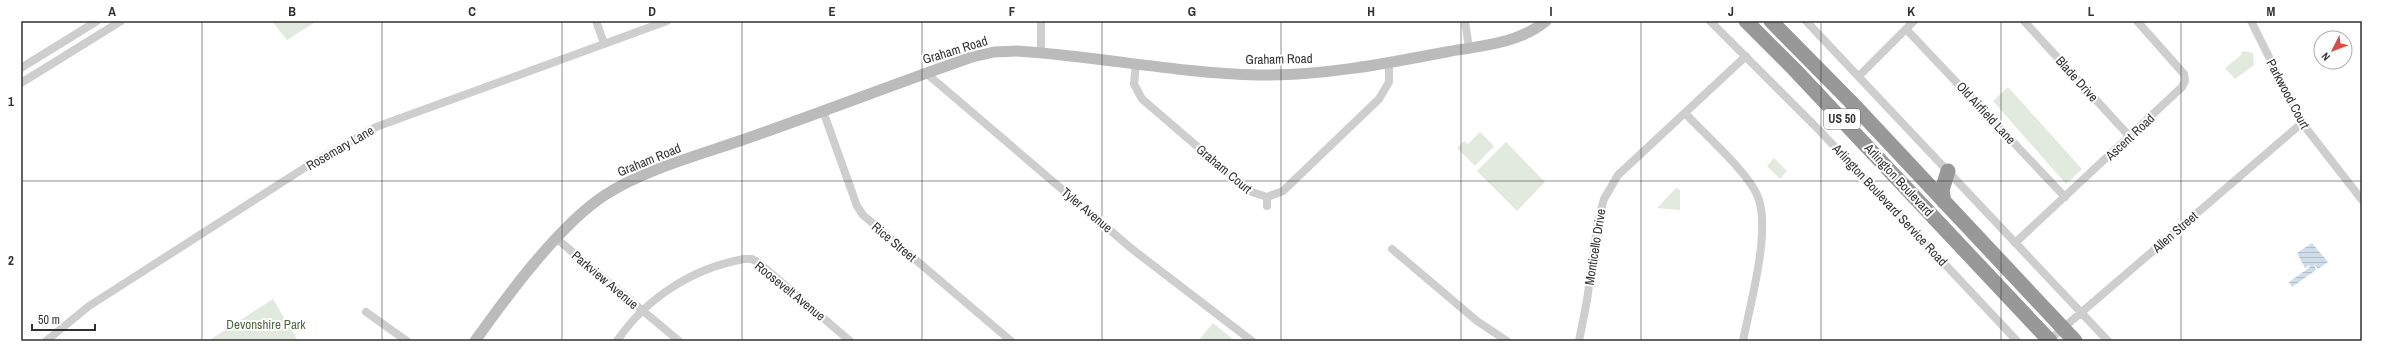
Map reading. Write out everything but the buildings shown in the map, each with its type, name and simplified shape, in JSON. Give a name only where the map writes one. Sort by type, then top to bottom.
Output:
[{"type":"highway","name":"Arlington Boulevard","points":[[1746,21],[1794,69],[2049,341]]},
{"type":"highway","name":"Arlington Boulevard","points":[[1771,21],[1919,174],[2075,341]]},
{"type":"highway","points":[[1919,174],[1935,176],[1948,171]]},
{"type":"highway","points":[[1944,202],[1942,190],[1948,171]]},
{"type":"street","points":[[97,21],[21,68],[25,81],[121,21]]},
{"type":"street","points":[[596,21],[604,43]]},
{"type":"street","name":"Rosemary Lane","points":[[46,341],[88,307],[353,138],[427,107],[667,21]]},
{"type":"street","points":[[1041,53],[1042,21]]},
{"type":"street","points":[[1465,21],[1469,48]]},
{"type":"street","name":"Graham Road","points":[[475,341],[511,292],[557,239],[583,212],[619,187],[645,175],[926,73],[994,52],[1041,53],[1258,75],[1329,72],[1469,48],[1519,37],[1546,21]]},
{"type":"street","name":"Arlington Boulevard Service Road","points":[[1710,21],[1819,130],[2017,341]]},
{"type":"street","points":[[1806,21],[2108,341]]},
{"type":"street","points":[[1859,76],[1914,21]]},
{"type":"street","name":"Blade Drive","points":[[2024,21],[2130,137]]},
{"type":"street","name":"Ascent Road","points":[[2015,243],[2178,92],[2185,81],[2184,74],[2176,64],[2137,21]]},
{"type":"street","name":"Parkwood Court","points":[[2251,21],[2302,123],[2362,200]]},
{"type":"street","name":"Old Airfield Lane","points":[[1906,29],[2064,197]]},
{"type":"street","name":"Monticello Drive","points":[[1579,341],[1598,221],[1604,199],[1618,174],[1746,56]]},
{"type":"street","name":"Graham Court","points":[[1136,63],[1134,84],[1142,99],[1249,192],[1267,197],[1283,191],[1379,99],[1389,82],[1389,62]]},
{"type":"street","name":"Tyler Avenue","points":[[926,73],[1132,249],[1252,341]]},
{"type":"street","name":"Rice Street","points":[[823,111],[857,206],[863,215],[1011,341]]},
{"type":"street","points":[[1685,113],[1744,176],[1759,200],[1764,230],[1743,341]]},
{"type":"street","name":"Allen Street","points":[[2049,341],[2302,123]]},
{"type":"street","points":[[1267,197],[1267,206]]},
{"type":"street","name":"Parkview Avenue","points":[[557,239],[643,312],[617,341]]},
{"type":"street","points":[[1392,249],[1477,322],[1507,341]]},
{"type":"street","name":"Roosevelt Avenue","points":[[643,312],[669,288],[678,282],[737,260],[752,259],[759,263],[850,341]]},
{"type":"street","points":[[366,312],[407,341]]},
{"type":"street","points":[[643,312],[679,341]]},
{"type":"green space","points":[[272,21],[317,21],[287,40]]},
{"type":"green space","points":[[2243,51],[2253,53],[2254,65],[2235,79],[2225,68],[2240,56]]},
{"type":"green space","points":[[2008,87],[2082,169],[2066,184],[1993,101]]},
{"type":"green space","points":[[1480,132],[1494,146],[1475,166],[1457,148],[1464,141],[1468,144]]},
{"type":"green space","points":[[1506,142],[1545,182],[1517,211],[1477,171]]},
{"type":"green space","points":[[1774,158],[1787,171],[1780,179],[1767,166]]},
{"type":"green space","points":[[1676,188],[1680,190],[1680,210],[1657,208]]},
{"type":"green space","name":"Devonshire Park","points":[[273,299],[298,341],[208,341]]},
{"type":"green space","points":[[1213,323],[1235,341],[1198,341]]},
{"type":"water","points":[[2312,243],[2328,262],[2318,269],[2314,264],[2316,270],[2292,287],[2289,282],[2310,267],[2309,265],[2305,268],[2297,253]]}]
